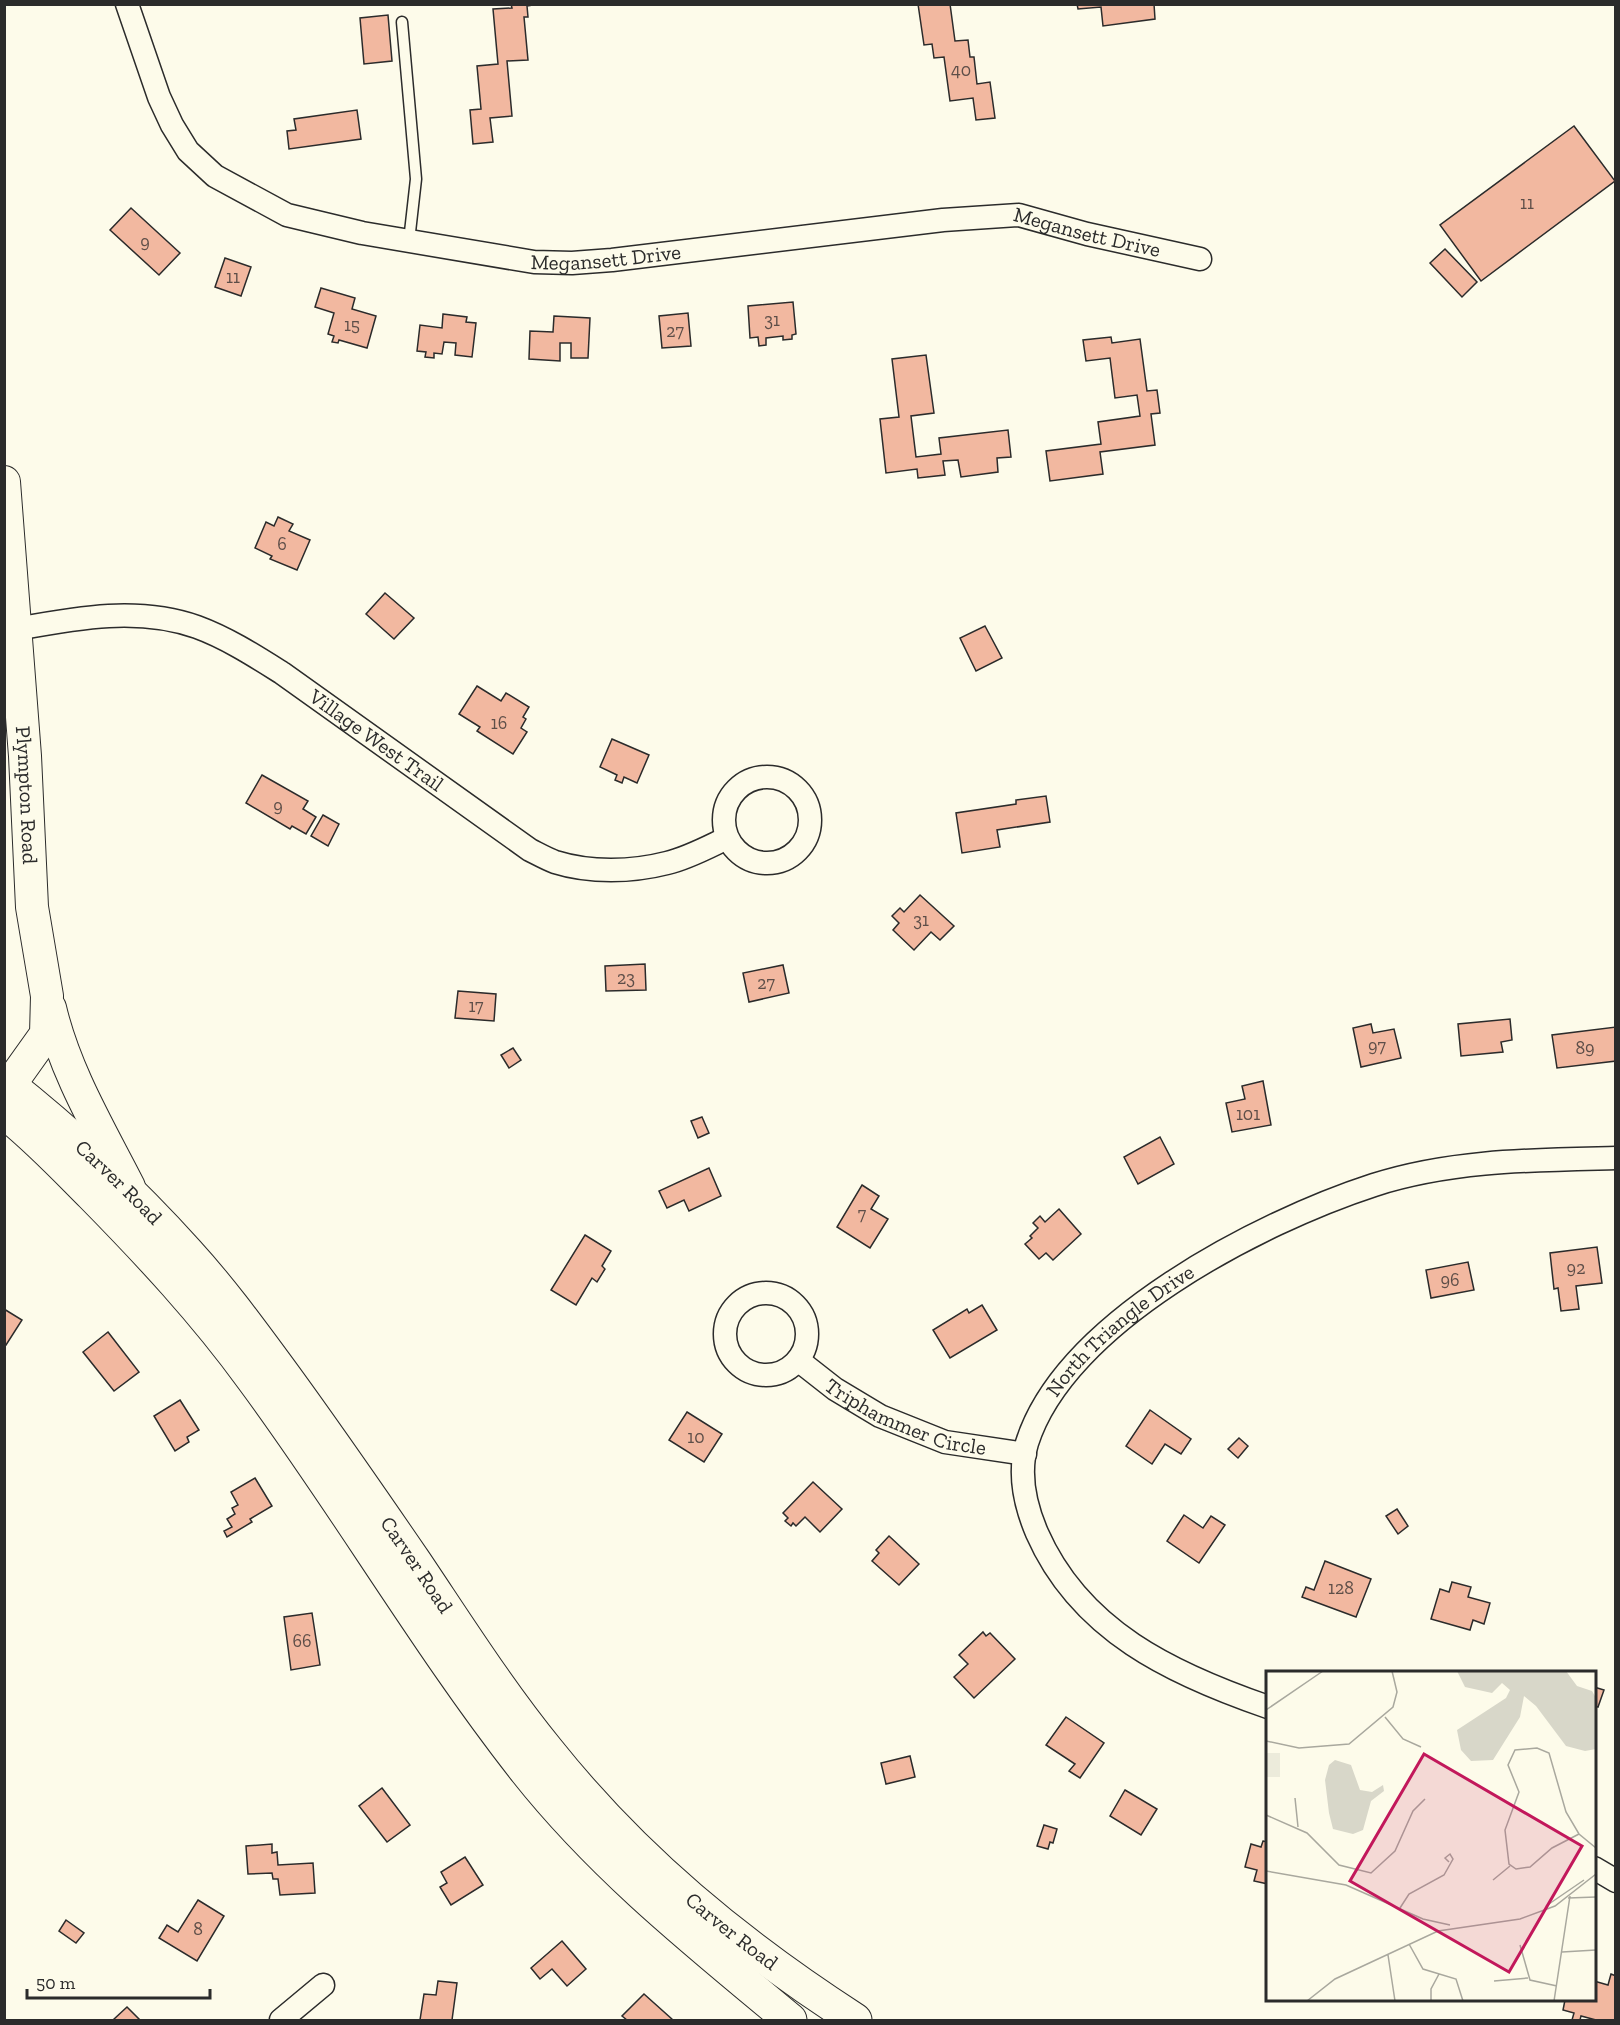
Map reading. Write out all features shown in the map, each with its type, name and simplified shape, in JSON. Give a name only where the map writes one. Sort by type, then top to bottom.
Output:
[{"type":"highway","name":"Carver Road","points":[[6,1093],[69,1135],[189,1253],[234,1309],[338,1450],[501,1690],[588,1798],[629,1842],[719,1924],[766,1960],[855,2020]]},
{"type":"highway","name":"Carver Road","points":[[6,1093],[38,1141],[142,1246],[224,1340],[307,1455],[473,1699],[553,1804],[600,1855],[656,1908],[790,2020]]},
{"type":"main road","name":"Plympton Road","points":[[4,482],[25,756],[32,907],[47,996],[46,1034],[6,1093]]},
{"type":"main road","points":[[47,996],[56,1033],[79,1088],[132,1195]]},
{"type":"street","name":"Megansett Drive","points":[[127,4],[159,97],[172,126],[188,151],[199,163],[215,176],[287,215],[362,233],[534,262],[572,263],[931,222],[1019,215],[1087,234],[1200,259]]},
{"type":"street","name":"Village West Trail","points":[[16,629],[79,617],[116,616],[157,617],[199,628],[241,648],[282,673],[522,845],[555,862],[601,869],[647,867],[668,863],[728,838]]},
{"type":"street","name":"North Triangle Drive","points":[[1266,1706],[1197,1679],[1129,1644],[1100,1621],[1079,1600],[1055,1568],[1033,1524],[1024,1495],[1022,1466],[1044,1404],[1064,1376],[1088,1350],[1140,1305],[1166,1286],[1240,1243],[1343,1196],[1405,1177],[1466,1165],[1518,1160],[1616,1158]]},
{"type":"street","name":"Triphammer Circle","points":[[798,1360],[835,1389],[880,1416],[945,1442],[1025,1454]]},
{"type":"street","points":[[1596,1869],[1616,1881]]},
{"type":"street","points":[[280,2020],[323,1985]]},
{"type":"lane","points":[[402,22],[416,178],[409,241]]},
{"type":"building","points":[[511,4],[539,4],[527,6],[528,17],[524,17],[528,60],[507,61],[512,116],[490,118],[493,142],[473,144],[470,110],[481,109],[477,66],[498,64],[493,9],[512,8]]},
{"type":"building","points":[[918,4],[950,4],[955,41],[968,40],[970,57],[974,57],[977,84],[990,82],[995,118],[976,120],[973,98],[950,101],[944,57],[934,58],[932,44],[924,45]]},
{"type":"building","points":[[1077,4],[1154,4],[1155,19],[1103,26],[1101,7],[1078,9]]},
{"type":"building","points":[[388,15],[392,61],[364,64],[360,18]]},
{"type":"building","points":[[357,110],[361,139],[289,149],[287,131],[296,130],[294,119]]},
{"type":"building","points":[[1574,126],[1615,181],[1481,281],[1440,225]]},
{"type":"building","points":[[131,208],[180,253],[159,275],[110,230]]},
{"type":"building","points":[[1445,249],[1477,282],[1462,297],[1430,263]]},
{"type":"building","points":[[225,258],[251,267],[241,296],[215,287]]},
{"type":"building","points":[[321,288],[355,298],[352,309],[376,316],[367,348],[339,340],[338,343],[332,342],[334,336],[328,334],[334,313],[315,307]]},
{"type":"building","points":[[793,302],[796,334],[792,335],[792,339],[783,340],[783,336],[766,338],[766,345],[759,346],[758,337],[750,338],[748,306]]},
{"type":"building","points":[[688,313],[691,346],[662,348],[659,316]]},
{"type":"building","points":[[443,314],[467,317],[466,322],[476,323],[472,357],[455,355],[456,343],[444,342],[442,354],[434,353],[434,358],[425,357],[426,352],[417,351],[420,325],[442,328]]},
{"type":"building","points":[[554,316],[590,318],[588,358],[571,358],[571,343],[560,343],[560,361],[529,359],[530,331],[553,332]]},
{"type":"building","points":[[1111,337],[1112,343],[1140,339],[1147,391],[1157,390],[1160,413],[1151,414],[1155,445],[1100,452],[1103,474],[1050,481],[1046,451],[1101,444],[1098,422],[1140,416],[1137,395],[1115,398],[1110,358],[1086,361],[1083,340]]},
{"type":"building","points":[[926,355],[934,413],[911,416],[916,457],[941,454],[939,438],[1008,430],[1011,457],[997,458],[998,472],[961,477],[958,460],[943,461],[945,475],[918,478],[917,469],[886,473],[880,419],[899,417],[892,359]]},
{"type":"building","points":[[278,517],[293,524],[289,531],[310,540],[297,570],[270,559],[272,556],[255,548],[266,522],[274,526]]},
{"type":"building","points":[[385,593],[414,618],[394,639],[366,614]]},
{"type":"building","points":[[985,626],[1002,658],[976,671],[960,638]]},
{"type":"building","points":[[477,686],[501,701],[506,693],[529,707],[523,717],[526,719],[521,728],[527,732],[513,754],[477,731],[480,727],[459,714]]},
{"type":"building","points":[[612,739],[649,755],[637,783],[624,777],[622,783],[615,780],[617,775],[600,767]]},
{"type":"building","points":[[262,775],[308,801],[303,809],[316,817],[306,834],[292,826],[290,829],[246,803]]},
{"type":"building","points":[[1046,796],[1050,822],[997,830],[1000,847],[962,853],[956,813],[1016,804],[1016,800]]},
{"type":"building","points":[[323,815],[339,824],[328,846],[311,836]]},
{"type":"building","points":[[920,895],[954,926],[940,940],[931,932],[914,950],[893,930],[899,923],[892,916],[900,908],[904,912]]},
{"type":"building","points":[[645,964],[646,990],[606,991],[605,966]]},
{"type":"building","points":[[783,965],[789,993],[749,1002],[743,973]]},
{"type":"building","points":[[458,991],[496,994],[494,1021],[455,1018]]},
{"type":"building","points":[[1510,1019],[1512,1040],[1501,1042],[1503,1052],[1461,1056],[1458,1024]]},
{"type":"building","points":[[1371,1024],[1373,1033],[1394,1029],[1401,1058],[1361,1067],[1353,1028]]},
{"type":"building","points":[[1616,1027],[1616,1061],[1557,1068],[1552,1035]]},
{"type":"building","points":[[513,1048],[521,1060],[509,1068],[501,1055]]},
{"type":"building","points":[[1263,1081],[1271,1125],[1232,1132],[1226,1103],[1245,1099],[1242,1086]]},
{"type":"building","points":[[702,1117],[709,1133],[698,1138],[691,1121]]},
{"type":"building","points":[[1160,1137],[1174,1164],[1138,1184],[1124,1157]]},
{"type":"building","points":[[709,1168],[721,1196],[689,1211],[684,1200],[667,1208],[659,1191]]},
{"type":"building","points":[[862,1185],[879,1196],[871,1209],[888,1219],[870,1248],[837,1227]]},
{"type":"building","points":[[1059,1209],[1081,1234],[1053,1260],[1046,1253],[1039,1259],[1025,1244],[1038,1228],[1033,1223],[1040,1216],[1045,1222]]},
{"type":"building","points":[[585,1235],[611,1251],[602,1266],[605,1269],[597,1282],[592,1278],[576,1305],[551,1290]]},
{"type":"building","points":[[1597,1247],[1602,1283],[1576,1286],[1579,1309],[1561,1311],[1558,1288],[1554,1289],[1550,1253]]},
{"type":"building","points":[[1468,1262],[1474,1290],[1431,1298],[1426,1270]]},
{"type":"building","points":[[982,1305],[997,1330],[950,1358],[933,1330],[967,1309],[969,1313]]},
{"type":"building","points":[[4,1309],[22,1320],[6,1345],[4,1344]]},
{"type":"building","points":[[108,1332],[139,1372],[114,1391],[83,1352]]},
{"type":"building","points":[[180,1400],[199,1430],[187,1437],[189,1442],[175,1451],[154,1416]]},
{"type":"building","points":[[1150,1410],[1191,1439],[1181,1454],[1165,1444],[1152,1464],[1126,1446]]},
{"type":"building","points":[[687,1412],[722,1434],[704,1462],[669,1440]]},
{"type":"building","points":[[1239,1438],[1248,1446],[1238,1458],[1228,1449]]},
{"type":"building","points":[[255,1478],[272,1506],[250,1519],[252,1522],[227,1537],[224,1531],[232,1527],[227,1519],[235,1514],[232,1508],[238,1505],[231,1492]]},
{"type":"building","points":[[813,1482],[842,1509],[820,1532],[805,1517],[796,1526],[793,1523],[791,1526],[785,1521],[788,1518],[783,1513]]},
{"type":"building","points":[[1397,1509],[1408,1526],[1398,1534],[1386,1516]]},
{"type":"building","points":[[1184,1515],[1203,1528],[1211,1516],[1225,1525],[1199,1563],[1167,1541]]},
{"type":"building","points":[[889,1536],[919,1564],[899,1585],[872,1561],[879,1553],[876,1550]]},
{"type":"building","points":[[1325,1561],[1371,1579],[1356,1617],[1302,1597],[1306,1587],[1314,1590]]},
{"type":"building","points":[[1452,1582],[1471,1587],[1468,1597],[1490,1603],[1484,1624],[1473,1620],[1470,1630],[1431,1619],[1440,1589],[1449,1592]]},
{"type":"building","points":[[312,1613],[320,1665],[291,1670],[284,1617]]},
{"type":"building","points":[[983,1632],[986,1636],[990,1633],[1015,1659],[974,1698],[954,1677],[968,1664],[959,1655]]},
{"type":"building","points":[[1596,1688],[1604,1690],[1598,1707],[1596,1706]]},
{"type":"building","points":[[1066,1717],[1104,1743],[1080,1778],[1069,1771],[1075,1764],[1046,1745]]},
{"type":"building","points":[[910,1756],[915,1777],[886,1784],[881,1763]]},
{"type":"building","points":[[382,1788],[410,1825],[387,1842],[359,1806]]},
{"type":"building","points":[[1125,1790],[1157,1809],[1141,1835],[1110,1816]]},
{"type":"building","points":[[1044,1825],[1057,1829],[1053,1843],[1050,1842],[1048,1849],[1037,1846]]},
{"type":"building","points":[[1263,1841],[1266,1842],[1266,1884],[1254,1881],[1257,1870],[1245,1867],[1251,1844],[1261,1847]]},
{"type":"building","points":[[272,1844],[272,1853],[277,1852],[278,1865],[313,1863],[315,1893],[280,1895],[278,1879],[273,1879],[272,1873],[248,1874],[246,1846]]},
{"type":"building","points":[[465,1857],[483,1885],[451,1905],[440,1887],[447,1883],[441,1872]]},
{"type":"building","points":[[198,1900],[224,1916],[197,1961],[159,1938],[167,1925],[178,1932]]},
{"type":"building","points":[[66,1920],[84,1933],[76,1943],[59,1931]]},
{"type":"building","points":[[562,1941],[586,1969],[567,1986],[552,1969],[540,1979],[531,1968]]},
{"type":"building","points":[[1611,1974],[1616,1976],[1616,2020],[1596,2020],[1581,2016],[1580,2020],[1572,2020],[1574,2013],[1563,2010],[1565,2001],[1596,2001],[1596,1982],[1608,1985]]},
{"type":"building","points":[[438,1981],[457,1983],[452,2020],[420,2020],[424,1994],[436,1995]]},
{"type":"building","points":[[644,1994],[673,2020],[627,2020],[622,2016]]},
{"type":"building","points":[[127,2007],[140,2020],[113,2020]]}]
